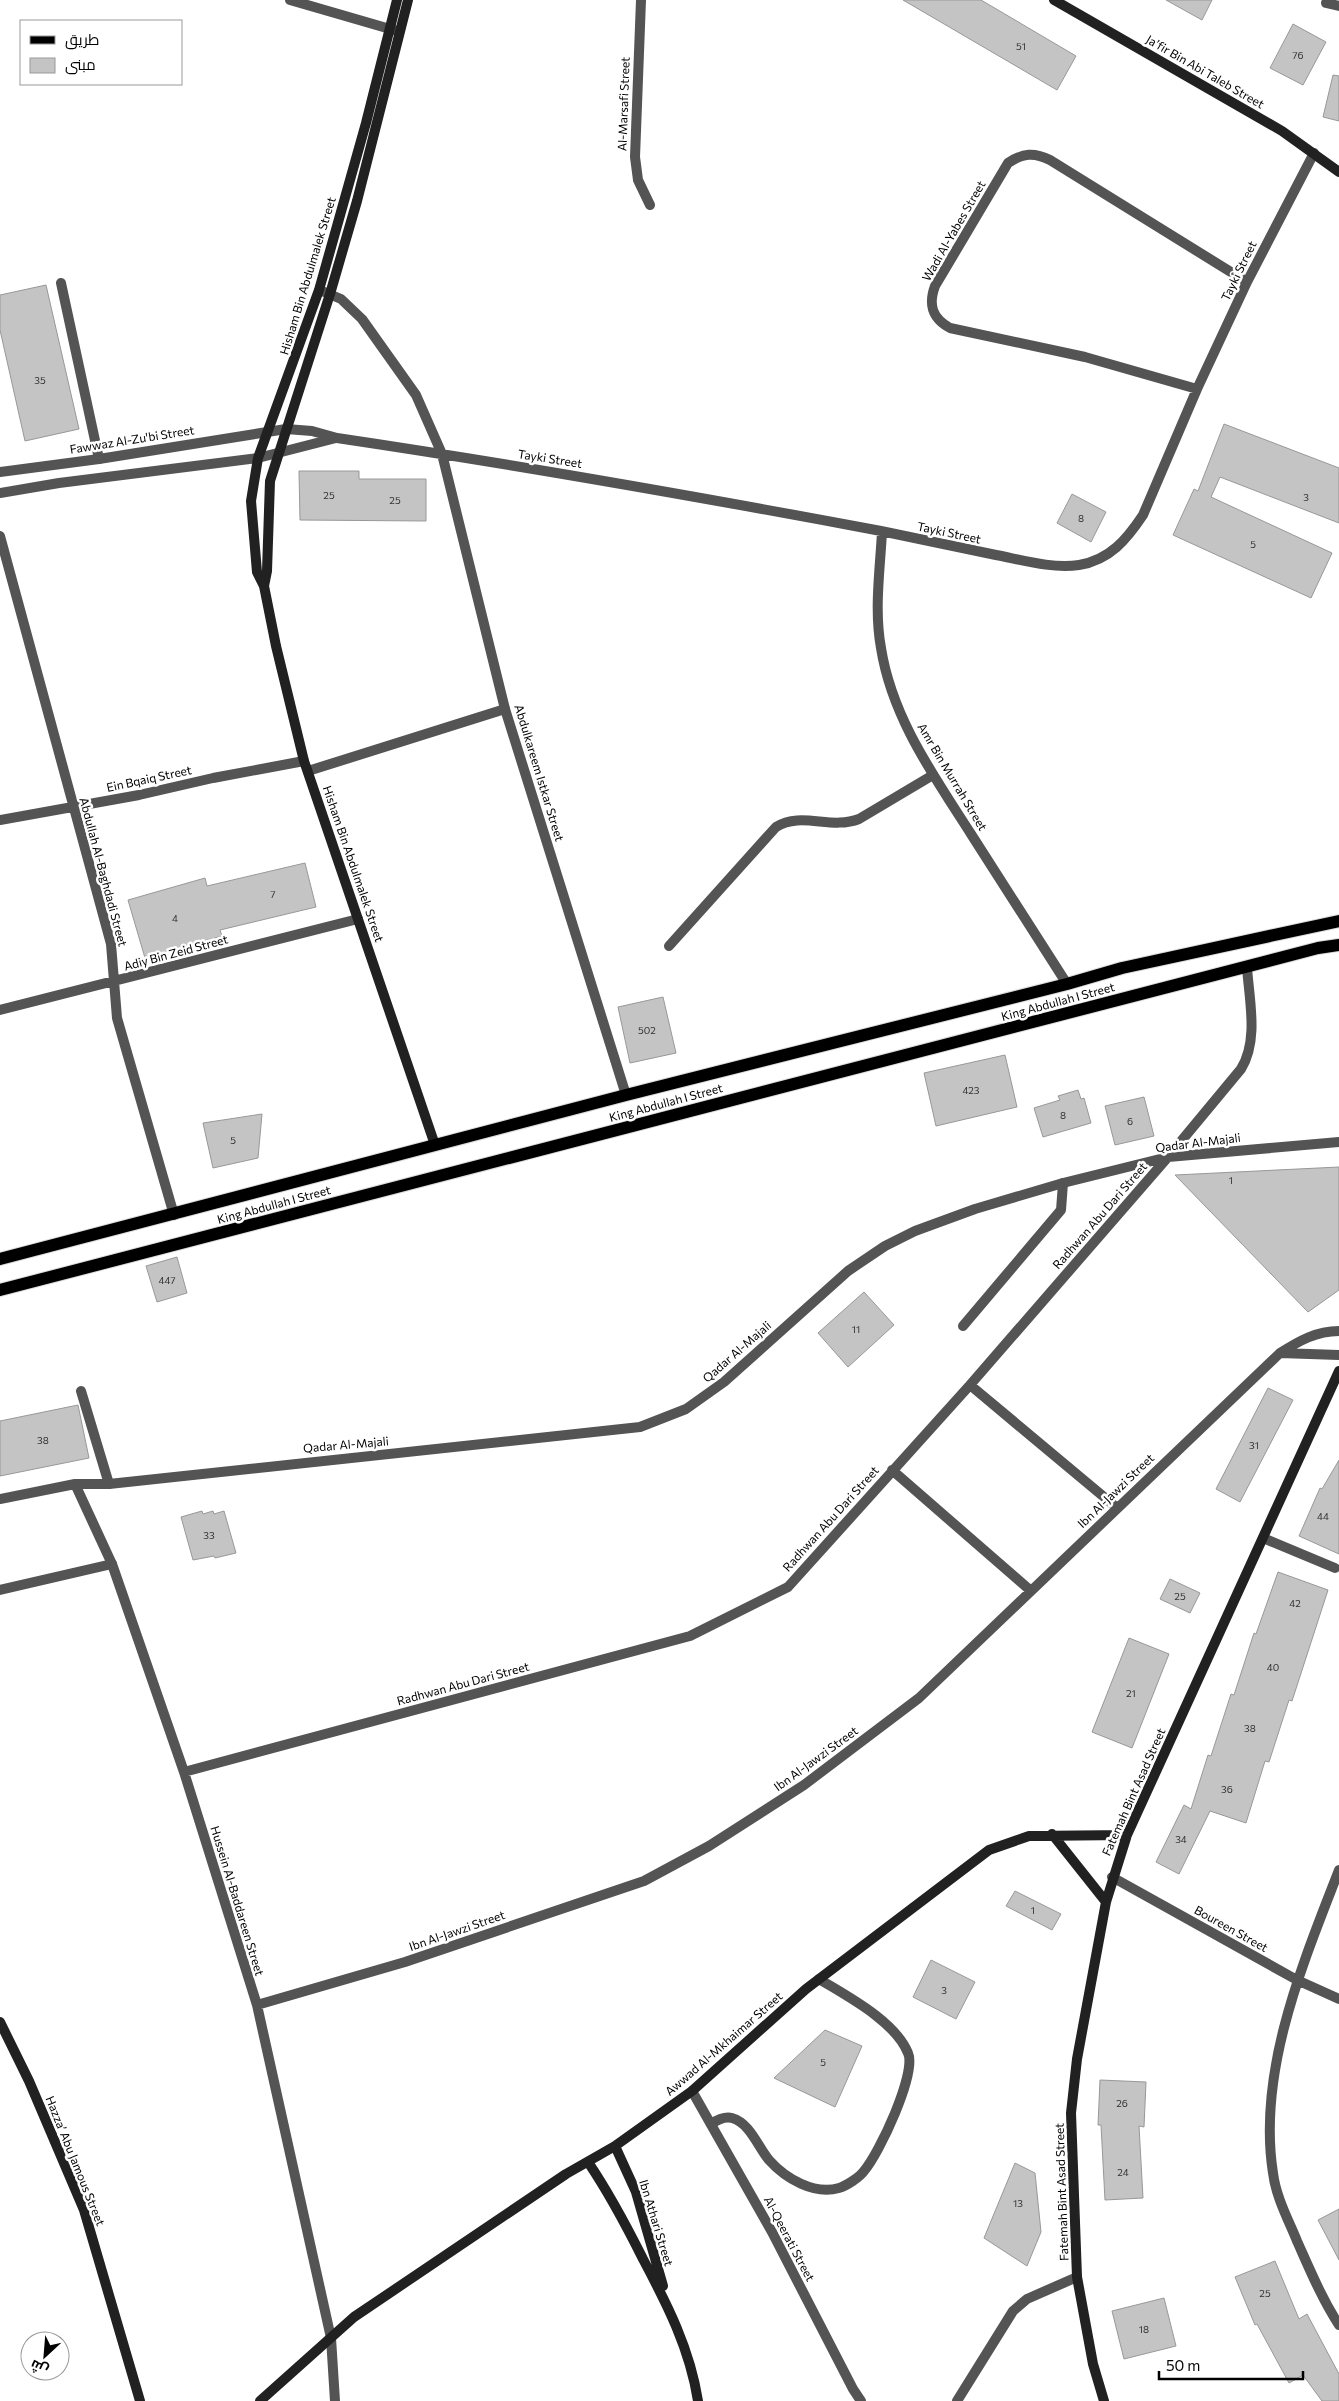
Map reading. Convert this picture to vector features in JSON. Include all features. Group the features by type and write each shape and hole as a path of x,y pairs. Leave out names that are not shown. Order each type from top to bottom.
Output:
{"main road":[{"path":"1334,922 1339,914"},
{"name":"King Abdullah I Street","path":"0,1259 626,1095 1067,984 1122,968 1334,922"},
{"name":"King Abdullah I Street","path":"0,1290 1318,948 1339,945"}],"street":[{"path":"290,0 400,32"},
{"name":"Hisham Bin Abdulmalek Street","path":"397,0 366,123 319,290 258,458 251,501 254,556 257,572 264,586 306,766 435,1145"},
{"name":"Hisham Bin Abdulmalek Street","path":"264,586 267,571 270,481 277,454 330,294 408,0"},
{"name":"Al-Marsafi Street","path":"641,0 635,157 638,180 650,205"},
{"name":"Ja’fir Bin Abi Taleb Street","path":"1054,0 1282,131 1339,172"},
{"path":"1326,3 1339,6"},
{"name":"Tayki Street","path":"267,432 286,429 312,431 337,438 639,486 1040,564 1077,565 1098,560 1113,552 1132,532 1143,515 1197,389 1247,282 1314,153"},
{"name":"Wadi Al-Yabes Street","path":"1197,389 1085,357 950,328 935,316 931,307 931,297 935,286 1008,164 1017,157 1026,154 1039,155 1050,160 1247,282"},
{"path":"61,283 99,459"},
{"name":"Abdulkareem Istkar Street","path":"319,290 350,306 362,319 416,395 442,454 506,708 626,1095"},
{"name":"Fawwaz Al-Zu'bi Street","path":"0,472 99,459 267,432"},
{"name":"Tayki Street","path":"258,458 337,438"},
{"path":"0,493 59,483 258,458"},
{"name":"Amr Bin Murrah Street","path":"882,532 877,621 881,650 897,706 910,735 933,775 1067,984"},
{"name":"Abdullah Al-Baghdadi Street","path":"0,536 72,808 111,944 117,1018 174,1214"},
{"name":"Ein Bqaiq Street","path":"0,820 306,766 506,708"},
{"path":"669,946 776,827 790,820 847,824 859,819 933,775"},
{"name":"Adiy Bin Zeid Street","path":"0,1010 358,919"},
{"name":"Radhwan Abu Dari Street","path":"184,1772 690,1636 788,1587 970,1385 1168,1157 1246,1060 1251,1038 1247,967"},
{"name":"Qadar Al-Majali","path":"0,1499 75,1484 109,1484 640,1427 686,1409 724,1382 848,1271 885,1246 915,1232 976,1209 1064,1183 1168,1157 1339,1142"},
{"path":"964,1326 1061,1210 1064,1183"},
{"name":"Ibn Al-Jawzi Street","path":"257,2005 405,1962 644,1881 709,1846 804,1785 919,1698 1116,1507 1280,1353 1311,1336 1326,1331 1339,1331"},
{"path":"1280,1353 1339,1355"},
{"name":"Fatemah Bint Asad Street","path":"1104,2401 1093,2364 1077,2277 1071,2113 1073,2089 1106,1902 1112,1877 1127,1835 1339,1371"},
{"path":"970,1385 1116,1507"},
{"path":"81,1391 109,1484"},
{"path":"892,1470 1031,1591"},
{"name":"Hussein Al-Baddareen Street","path":"75,1484 112,1564 184,1772 257,2005 331,2338 335,2401"},
{"path":"1262,1538 1336,1568"},
{"path":"0,1590 112,1564"},
{"path":"1052,1834 1106,1902"},
{"name":"Awwad Al-Mkhaimar Street","path":"260,2401 354,2317 566,2174 615,2146 692,2091 819,1979 989,1850 1028,1836 1052,1834 1127,1835"},
{"path":"1339,1870 1297,1980 1272,2088 1269,2139 1273,2175 1280,2203 1318,2290 1339,2325"},
{"name":"Boureen Street","path":"1112,1877 1297,1980 1339,1998"},
{"path":"711,2124 722,2118 733,2118 746,2127 770,2161 793,2180 818,2190 841,2188 863,2173 876,2154 909,2074 909,2054 888,2026 852,1999 819,1979"},
{"name":"Hazza’ Abu Jamous Street","path":"0,2022 29,2081 84,2210 140,2401"},
{"name":"Al-Qeerati Street","path":"692,2091 772,2232 853,2389 862,2401"},
{"name":"Ibn Athari Street","path":"615,2146 636,2192 669,2309"},
{"name":"Ibn Athari Street","path":"588,2162 612,2200 669,2309 683,2340 698,2401"},
{"path":"957,2401 1013,2311 1027,2299 1077,2277"}],"building":[{"path":"903,0 981,0 1076,56 1057,90"},
{"path":"1166,0 1212,0 1202,20"},
{"path":"1293,24 1326,42 1303,85 1270,68"},
{"path":"1333,75 1339,76 1339,121 1323,117"},
{"path":"46,285 79,429 25,441 0,330 0,295"},
{"path":"1224,424 1339,468 1339,523 1220,477 1211,497 1332,553 1311,598 1173,535 1194,489 1198,491"},
{"path":"299,471 359,471 359,479 426,479 426,521 300,520"},
{"path":"1072,494 1106,512 1091,542 1057,523"},
{"path":"305,863 316,907 220,930 222,936 145,958 128,900 205,878 207,886"},
{"path":"663,997 676,1053 630,1063 618,1007"},
{"path":"1005,1055 1017,1107 936,1126 924,1073"},
{"path":"1078,1090 1081,1099 1084,1098 1091,1123 1043,1137 1034,1108 1060,1100 1058,1096"},
{"path":"1144,1097 1154,1136 1115,1145 1105,1106"},
{"path":"262,1114 258,1158 213,1168 203,1123"},
{"path":"1339,1167 1339,1290 1308,1312 1175,1175"},
{"path":"177,1257 187,1293 157,1302 146,1266"},
{"path":"864,1292 894,1325 848,1367 818,1333"},
{"path":"1268,1388 1293,1400 1240,1502 1216,1489"},
{"path":"78,1405 89,1458 0,1476 0,1421"},
{"path":"1339,1460 1339,1554 1299,1536 1320,1488 1322,1489"},
{"path":"202,1511 203,1514 213,1511 214,1514 224,1511 236,1553 215,1558 214,1556 193,1560 181,1517"},
{"path":"1278,1572 1328,1590 1292,1701 1289,1700 1269,1762 1265,1761 1246,1823 1210,1811 1179,1874 1156,1862 1184,1805 1191,1809 1208,1755 1211,1756 1231,1694 1234,1695 1254,1633 1256,1634"},
{"path":"1170,1579 1200,1593 1190,1613 1160,1599"},
{"path":"1129,1638 1169,1654 1132,1748 1092,1732"},
{"path":"1015,1891 1061,1914 1052,1930 1006,1906"},
{"path":"931,1960 975,1982 956,2019 913,1997"},
{"path":"825,2030 862,2046 835,2107 774,2078"},
{"path":"1100,2080 1146,2082 1144,2127 1139,2126 1143,2198 1105,2200 1101,2125 1098,2125"},
{"path":"1015,2163 1035,2173 1041,2232 1027,2266 984,2238"},
{"path":"1339,2209 1339,2260 1318,2220"},
{"path":"1275,2261 1299,2319 1307,2314 1339,2374 1339,2401 1322,2401 1303,2375 1289,2383 1257,2324 1255,2325 1235,2277"},
{"path":"1164,2298 1176,2346 1124,2359 1112,2311"}]}
